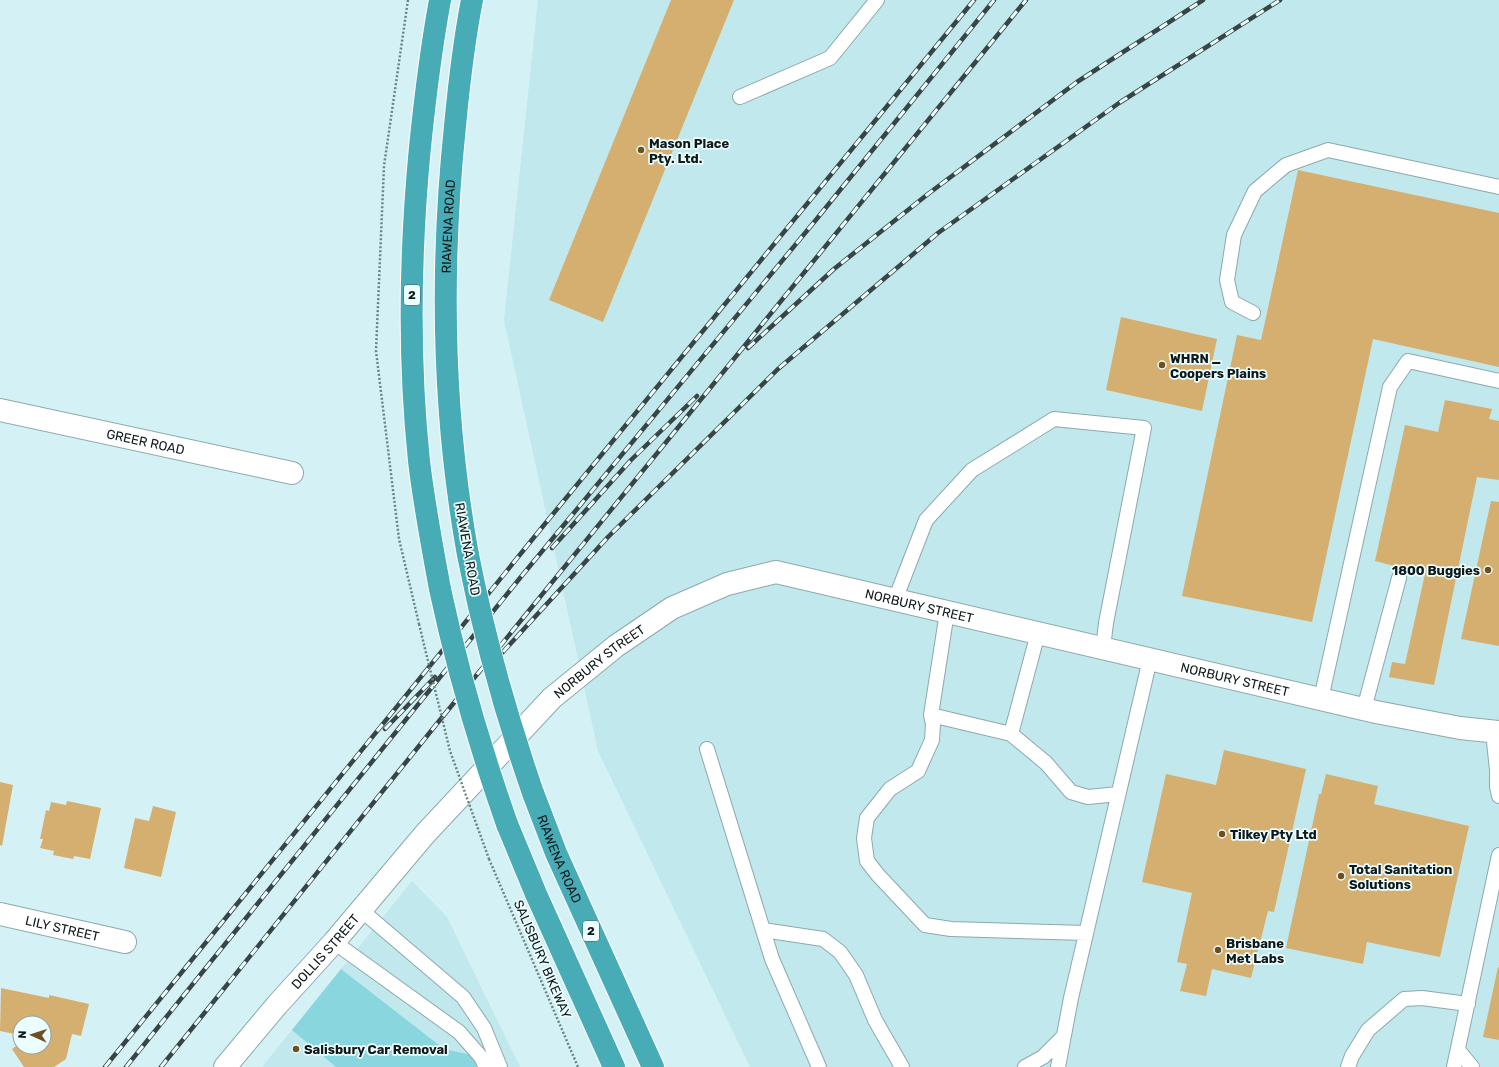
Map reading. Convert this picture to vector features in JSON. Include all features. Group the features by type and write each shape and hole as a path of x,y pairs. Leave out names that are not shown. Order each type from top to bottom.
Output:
{"highway":[{"name":"2","path":"440,0 434,30 424,106 412,259 411,323 414,389 419,460 426,510 448,626 485,763 507,824 536,894 614,1067"},
{"name":"RIAWENA ROAD","path":"472,0 452,155 446,255 445,324 448,400 456,483 468,555 478,608 492,663 508,719 533,793 559,860 653,1067"}],"street":[{"name":"GREER ROAD","path":"0,410 292,473"},
{"name":"NORBURY STREET","path":"425,834 552,698 616,646 672,608 728,584 776,572 1364,709 1460,728 1496,732"},
{"name":"DOLLIS STREET","path":"224,1067 334,942 425,834"},
{"name":"LILY STREET","path":"0,914 125,942"}],"lane":[{"path":"740,97 830,58 877,0"},
{"path":"1253,313 1232,302 1227,280 1234,235 1255,191 1286,165 1328,150 1499,186"},
{"path":"1321,699 1390,386 1408,361 1499,381"},
{"path":"895,600 926,520 972,470 1054,419 1144,428 1106,623 1103,648"},
{"path":"1364,709 1399,578"},
{"path":"947,612 931,716 933,724 932,740 918,771 890,790 867,818 864,838 867,861 878,875 925,925 951,929 1086,933"},
{"path":"1011,734 1038,633"},
{"path":"1058,1067 1071,998 1150,659"},
{"path":"931,716 1011,734 1046,763 1071,792 1088,797 1118,794"},
{"path":"1496,732 1497,787 1499,796"},
{"path":"707,749 772,959 819,1067"},
{"path":"1454,1067 1499,855"},
{"path":"361,910 463,997 484,1028 500,1067"},
{"path":"763,930 823,939 840,952 856,975 874,1020 902,1067"},
{"path":"334,942 459,1032 481,1057 486,1067"},
{"path":"1348,1067 1352,1056 1368,1030 1404,999 1422,998 1468,1004"},
{"path":"1026,1067 1043,1057 1064,1036"},
{"path":"1458,1050 1472,1067"}],"path":[{"name":"SALISBURY BIKEWAY","path":"419,624 450,751 489,859 578,1067"}],"shaded area":[{"path":"538,0 1499,0 1499,1067 750,1067 598,751 504,320"},
{"path":"412,881 447,917 520,1067 262,1067"},
{"path":"341,969 444,1049 481,1057 481,1067 336,1067 292,1030"}],"building":[{"name":"Mason Place Pty. Ltd.","path":"671,0 734,0 603,322 549,300"},
{"path":"1298,170 1499,213 1499,367 1373,339 1312,622 1182,596 1237,335 1261,340"},
{"name":"WHRN _ Coopers Plains","path":"1121,317 1217,339 1202,411 1106,390"},
{"path":"1445,400 1492,409 1489,419 1499,421 1499,480 1477,477 1434,685 1389,677 1392,662 1405,664 1425,574 1375,561 1405,425 1438,432"},
{"name":"1800 Buggies","path":"1491,501 1499,502 1499,646 1461,639"},
{"name":"Tilkey Pty Ltd","path":"1224,750 1306,769 1274,912 1268,911 1251,978 1212,969 1206,996 1180,991 1187,964 1177,962 1192,893 1142,882 1166,774 1216,785"},
{"path":"1326,774 1378,786 1374,804 1469,826 1440,957 1367,942 1363,964 1286,948 1319,794 1321,794"},
{"path":"0,782 13,785 2,846 0,845"},
{"path":"67,801 101,808 90,859 74,856 73,859 53,855 54,851 40,848 43,839 40,839 46,810 49,811 51,802 66,805"},
{"path":"153,806 176,812 161,877 124,868 135,818 149,821"},
{"path":"1499,967 1499,1040 1483,1037"},
{"path":"1,988 49,998 49,995 89,1004 81,1036 72,1034 66,1059 54,1067 24,1067 16,1055 52,1055 52,1015 12,1015 12,1033 0,1031"}],"railway":[{"path":"105,1067 544,525 974,0"},
{"path":"126,1067 520,578 815,221 994,0"},
{"path":"161,1067 431,731 1026,0"},
{"path":"748,348 834,269 928,194 1077,82 1203,0"},
{"path":"491,665 608,537 778,369 938,233 1119,103 1280,0"},
{"path":"552,548 631,460 697,396"},
{"path":"385,729 435,677"}],"place":[{"name":"Mason Place Pty. Ltd.","path":"641,150"},
{"name":"WHRN _ Coopers Plains","path":"1162,365"},
{"name":"1800 Buggies","path":"1488,570"},
{"name":"Tilkey Pty Ltd","path":"1222,834"},
{"name":"Total Sanitation Solutions","path":"1341,876"},
{"name":"Brisbane Met Labs","path":"1218,950"},
{"name":"Salisbury Car Removal","path":"296,1049"}]}
